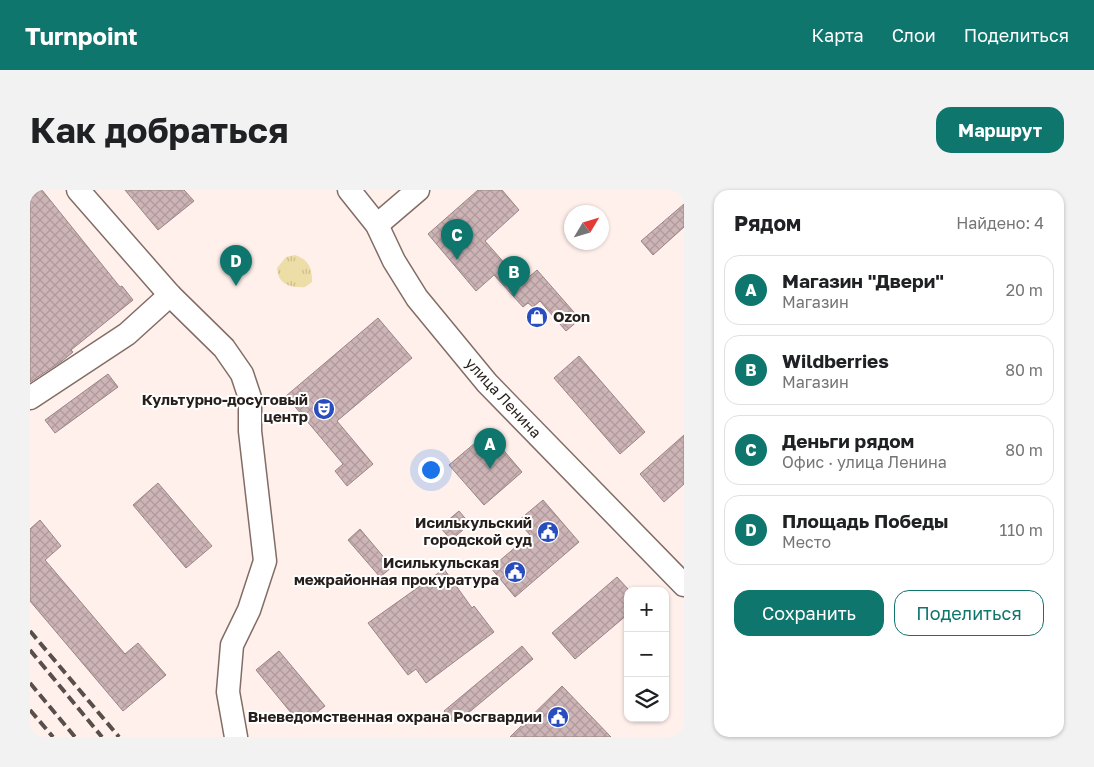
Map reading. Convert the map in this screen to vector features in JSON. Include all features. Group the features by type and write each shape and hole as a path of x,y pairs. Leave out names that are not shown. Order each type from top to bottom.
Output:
{"street":[{"path":"78,190 170,295 224,348 242,374 250,398 250,431 265,561 249,610 232,644 228,692 236,737"},
{"name":"улица Ленина","path":"349,190 377,225 394,261 417,298 487,383 684,586"},
{"path":"377,225 418,190"},
{"path":"30,398 127,334 170,295"}],"green space":[{"path":"295,255 304,259 309,265 312,282 305,287 290,286 283,282 278,274 277,268 286,257"}],"building":[{"path":"30,190 42,190 120,287 122,286 133,300 71,350 73,352 62,361 30,382"},
{"path":"125,190 184,190 194,201 158,230"},
{"path":"478,190 502,190 519,210 485,241 522,283 537,270 580,319 566,331 540,301 533,307 528,303 523,307 494,275 476,291 428,234"},
{"path":"684,204 684,227 653,255 641,241"},
{"name":"Культурно-досуговый центр","path":"378,318 412,358 337,421 373,464 347,486 335,471 343,464 286,396"},
{"path":"579,356 645,432 620,454 554,378"},
{"path":"108,374 118,387 55,433 45,420"},
{"path":"488,432 522,472 484,505 449,465"},
{"path":"684,435 684,484 664,502 640,474"},
{"path":"158,483 212,546 186,568 133,505"},
{"path":"543,500 579,542 515,597 491,568 530,535 518,521"},
{"path":"459,511 470,524 451,540 440,527"},
{"path":"40,520 61,546 45,560 125,654 138,643 166,675 123,711 30,601 30,529"},
{"path":"360,529 392,567 380,577 348,540"},
{"path":"444,569 472,608 474,606 494,632 426,683 416,669 408,675 368,623"},
{"path":"617,577 626,587 624,587 624,617 575,659 552,633"},
{"path":"522,646 533,659 455,724 444,711"},
{"path":"279,651 325,706 301,725 256,670"},
{"path":"562,686 611,737 510,737"}],"railway":[{"path":"30,631 119,737"},
{"path":"30,650 102,737"},
{"path":"30,683 75,737"},
{"path":"30,710 53,737"}],"place":[{"name":"Деньги рядом","path":"457,260"},
{"name":"Площадь Победы","path":"236,286"},
{"name":"Wildberries","path":"514,297"},
{"name":"Ozon","path":"537,317"},
{"name":"Культурно-досуговый центр","path":"324,409"},
{"name":"Магазин \"Двери\"","path":"490,469"},
{"name":"Исилькульский городской суд","path":"548,532"},
{"name":"Исилькульская межрайонная прокуратура","path":"515,572"},
{"name":"Вневедомственная охрана Росгвардии","path":"558,717"}]}
